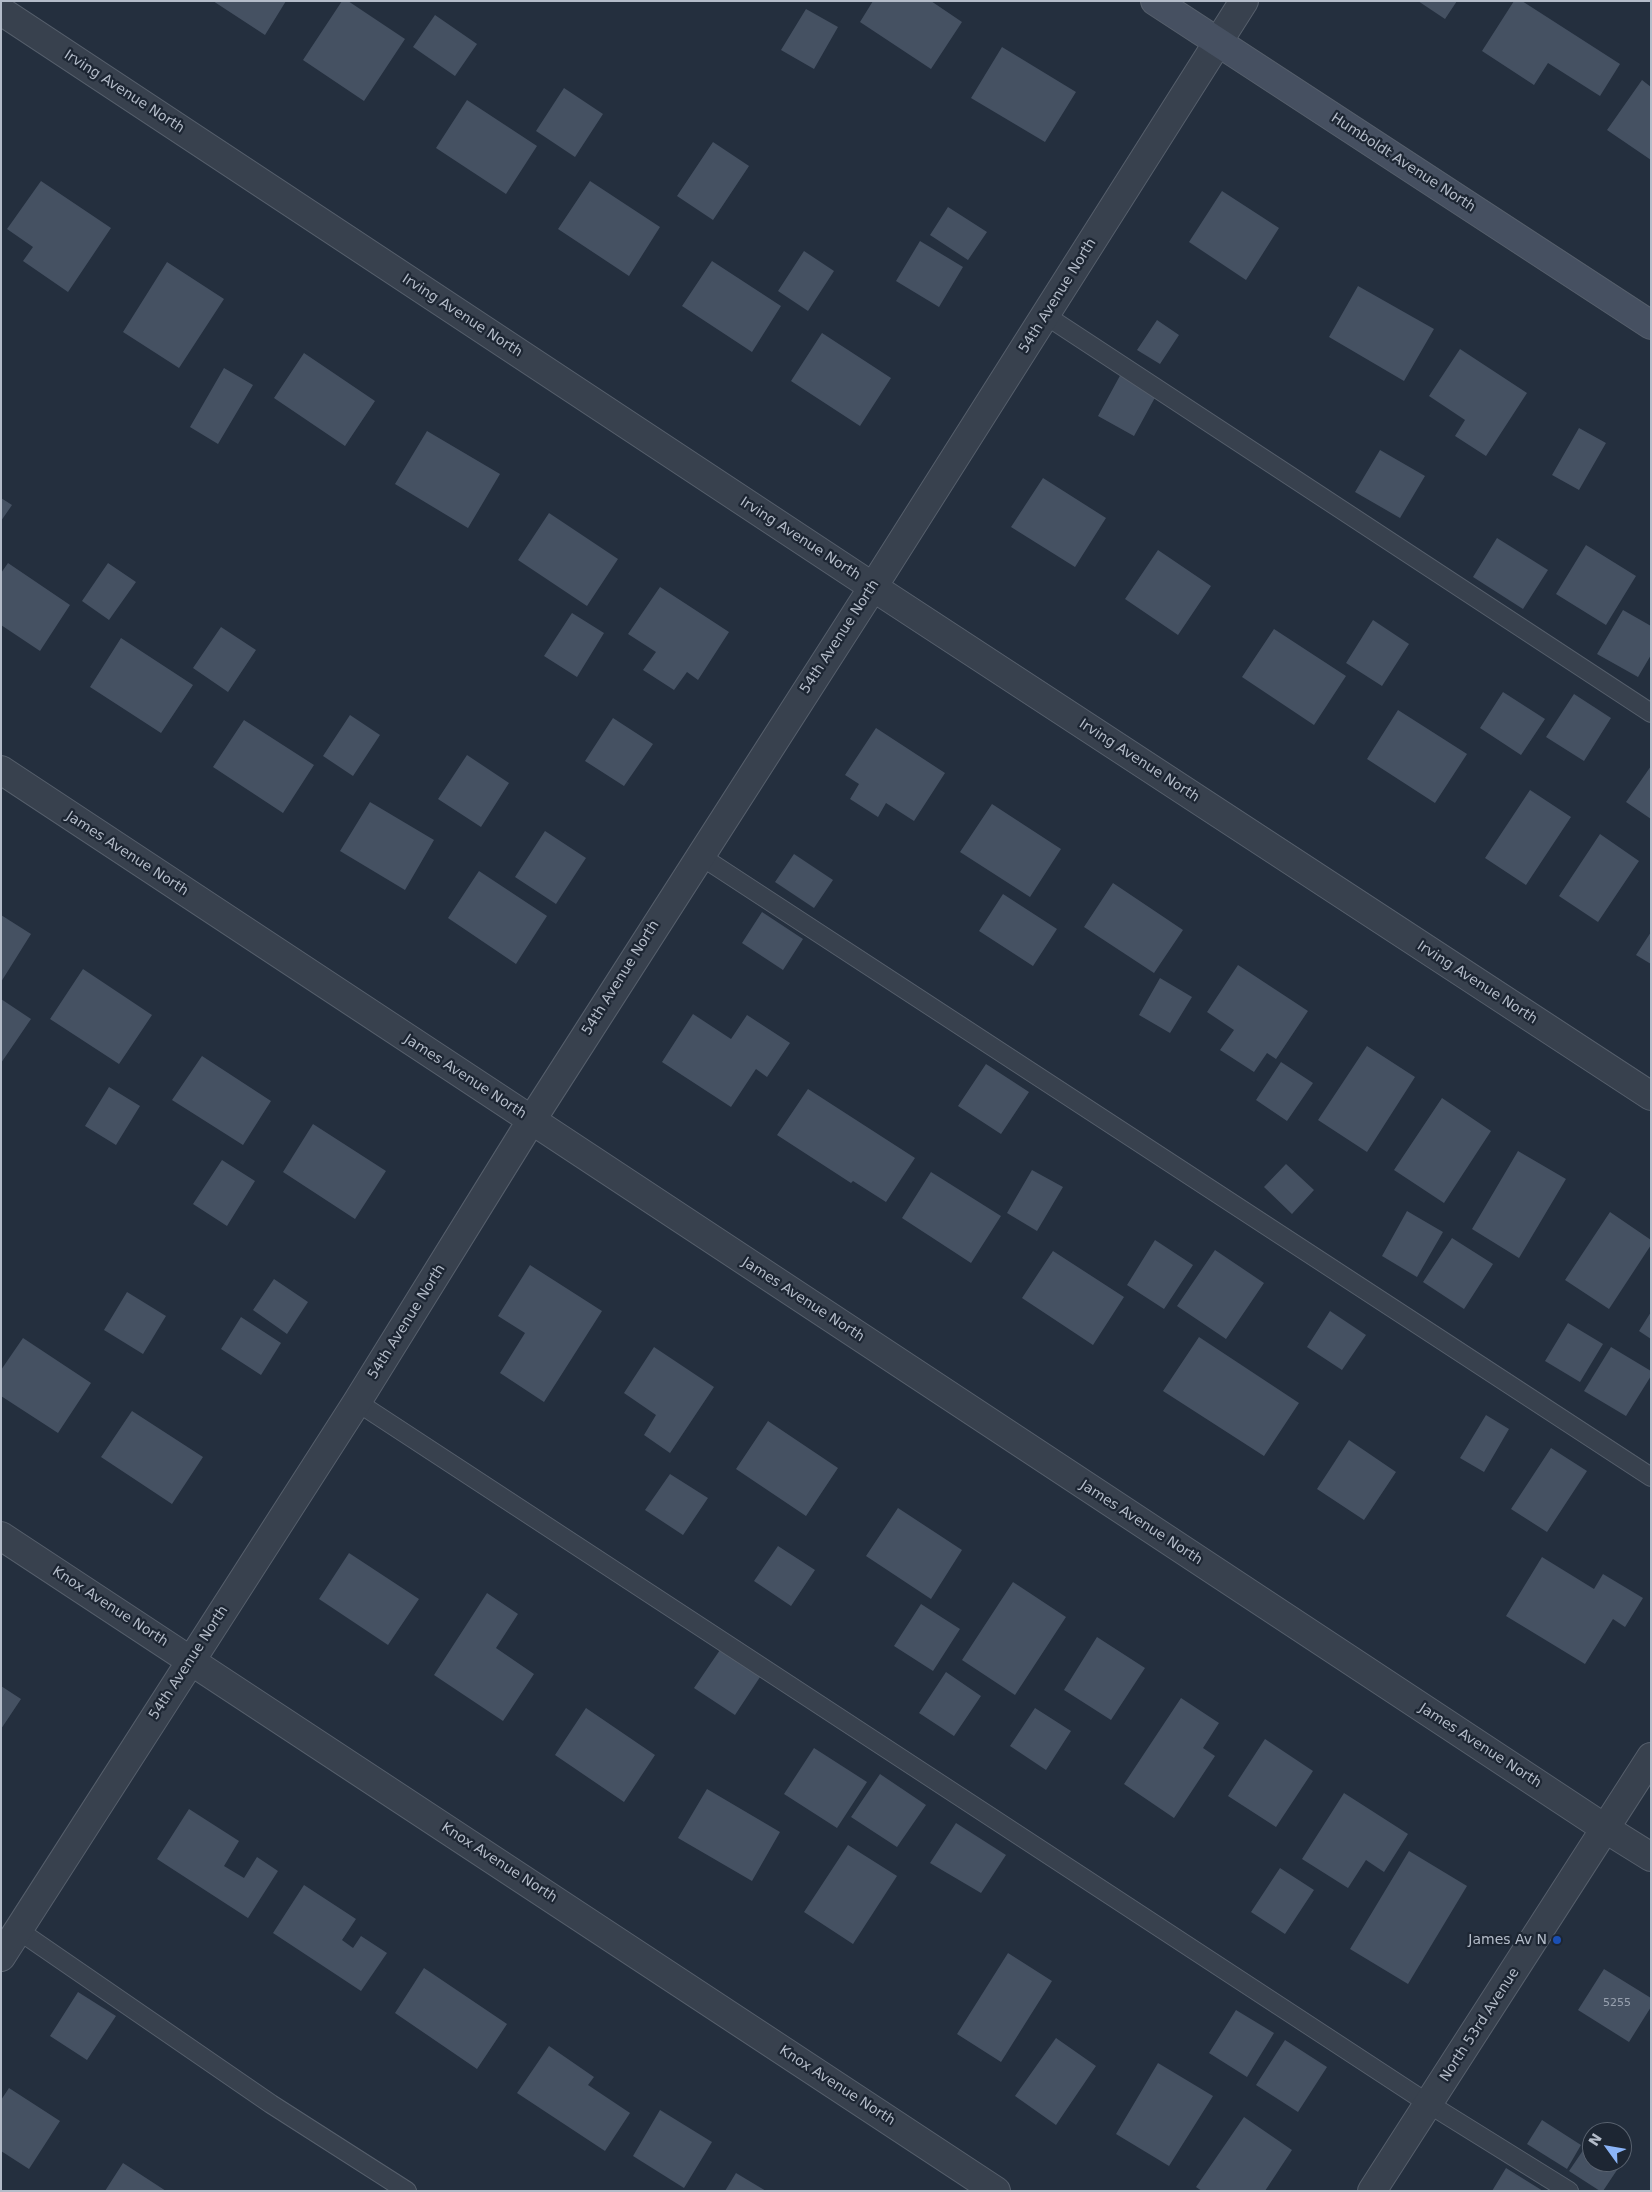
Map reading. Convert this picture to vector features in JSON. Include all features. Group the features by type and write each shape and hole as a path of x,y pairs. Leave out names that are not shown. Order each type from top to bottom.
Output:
{"street":[{"name":"Humboldt Avenue North","path":"1155,1 1651,325"},
{"name":"54th Avenue North","path":"1,1957 357,1402 531,1121 873,587 1244,1"},
{"name":"Irving Avenue North","path":"1,11 873,587 1651,1096"},
{"name":"James Avenue North","path":"1,770 531,1121 1651,1857"},
{"name":"Knox Avenue North","path":"1,1536 996,2191"},
{"name":"North 53rd Avenue","path":"1372,2191 1651,1757"}],"lane":[{"path":"1045,315 1651,713"},
{"path":"700,855 1651,1477"},
{"path":"357,1402 1429,2104 1569,2191"},
{"path":"18,1930 271,2104 408,2191"}],"building":[{"path":"213,1 286,1 265,35"},
{"path":"342,1 348,1 405,39 364,101 303,60"},
{"path":"873,1 931,1 962,22 931,69 860,22"},
{"path":"1418,1 1457,1 1445,19"},
{"path":"1514,1 1522,1 1620,64 1600,96 1548,63 1534,85 1482,51"},
{"path":"806,9 838,27 814,69 781,50"},
{"path":"435,15 477,44 455,76 413,47"},
{"path":"1002,47 1076,92 1045,142 971,98"},
{"path":"1642,80 1651,87 1651,160 1607,130"},
{"path":"564,88 603,114 575,157 536,131"},
{"path":"467,100 537,146 506,194 436,148"},
{"path":"713,142 749,166 713,220 677,196"},
{"path":"41,181 111,228 68,292 23,261 33,247 7,229"},
{"path":"590,181 660,227 629,276 558,229"},
{"path":"1222,191 1279,228 1246,280 1189,242"},
{"path":"948,207 987,232 968,260 930,235"},
{"path":"920,241 963,267 939,307 896,281"},
{"path":"804,251 834,271 808,311 778,291"},
{"path":"712,261 781,306 752,352 682,306"},
{"path":"167,262 224,299 179,368 123,332"},
{"path":"1358,286 1434,329 1404,381 1329,337"},
{"path":"1157,320 1179,335 1160,364 1137,350"},
{"path":"822,333 891,378 860,426 791,381"},
{"path":"1460,349 1527,393 1486,456 1455,436 1465,420 1429,396"},
{"path":"304,353 375,401 345,446 274,398"},
{"path":"224,368 253,385 218,444 190,427"},
{"path":"1122,372 1158,392 1134,436 1098,416"},
{"path":"1579,428 1606,443 1579,490 1552,475"},
{"path":"427,431 500,474 468,528 395,484"},
{"path":"1380,450 1425,476 1400,518 1355,492"},
{"path":"1043,478 1106,518 1075,567 1011,527"},
{"path":"1,498 12,505 1,521"},
{"path":"549,513 618,559 587,606 518,560"},
{"path":"1497,538 1548,570 1523,609 1473,577"},
{"path":"1586,545 1636,576 1606,625 1556,594"},
{"path":"1158,550 1211,586 1178,635 1125,599"},
{"path":"8,563 70,605 40,651 1,625 1,573"},
{"path":"108,563 136,582 109,620 82,601"},
{"path":"660,587 729,632 698,680 687,672 674,690 643,670 656,652 628,634"},
{"path":"1623,610 1651,626 1651,655 1638,677 1597,654"},
{"path":"572,613 604,633 577,677 544,656"},
{"path":"1373,620 1409,644 1382,686 1346,663"},
{"path":"221,627 256,650 228,692 193,668"},
{"path":"1274,629 1346,676 1314,725 1242,677"},
{"path":"121,638 193,685 161,733 90,687"},
{"path":"1503,692 1545,719 1521,755 1480,728"},
{"path":"1574,694 1611,718 1584,761 1546,737"},
{"path":"1398,710 1467,754 1435,803 1367,759"},
{"path":"350,715 380,735 353,776 323,756"},
{"path":"613,718 653,744 624,786 585,761"},
{"path":"244,720 314,765 283,813 213,767"},
{"path":"876,728 945,773 914,821 886,803 878,817 850,799 859,784 845,775"},
{"path":"467,755 509,783 481,827 438,799"},
{"path":"1651,766 1651,819 1626,802"},
{"path":"1530,790 1571,817 1526,885 1485,858"},
{"path":"370,802 434,840 405,890 340,851"},
{"path":"992,804 1061,849 1030,897 960,852"},
{"path":"545,831 586,858 556,904 515,877"},
{"path":"1600,834 1639,861 1598,922 1559,896"},
{"path":"794,854 833,880 814,908 775,882"},
{"path":"479,871 547,916 516,964 448,918"},
{"path":"1113,883 1183,930 1154,973 1084,927"},
{"path":"1003,894 1057,929 1033,966 979,931"},
{"path":"762,912 803,939 783,970 742,943"},
{"path":"1,915 31,934 1,982"},
{"path":"1651,932 1651,964 1636,955"},
{"path":"1238,965 1308,1011 1276,1059 1267,1053 1254,1072 1220,1050 1234,1030 1207,1012"},
{"path":"83,969 152,1015 119,1064 50,1019"},
{"path":"1160,978 1192,997 1170,1033 1139,1015"},
{"path":"1,999 31,1019 1,1063"},
{"path":"693,1014 731,1039 747,1015 790,1043 767,1077 756,1069 731,1107 662,1062"},
{"path":"1367,1046 1415,1077 1367,1152 1318,1120"},
{"path":"202,1056 271,1101 243,1145 172,1100"},
{"path":"1281,1062 1313,1083 1287,1121 1256,1100"},
{"path":"986,1064 1029,1092 1001,1134 958,1106"},
{"path":"109,1087 140,1106 116,1145 85,1126"},
{"path":"808,1089 915,1158 886,1202 853,1181 851,1183 777,1135"},
{"path":"1442,1098 1491,1131 1444,1203 1394,1170"},
{"path":"313,1124 386,1171 355,1219 283,1172"},
{"path":"1518,1151 1566,1179 1519,1258 1472,1229"},
{"path":"222,1160 255,1181 227,1226 193,1204"},
{"path":"1286,1164 1314,1190 1292,1214 1264,1187"},
{"path":"1032,1170 1063,1187 1037,1231 1007,1213"},
{"path":"931,1172 1001,1216 971,1263 902,1218"},
{"path":"1407,1211 1443,1232 1417,1277 1382,1256"},
{"path":"1610,1212 1651,1240 1651,1245 1609,1309 1565,1280"},
{"path":"1452,1238 1493,1264 1464,1309 1423,1282"},
{"path":"1155,1240 1193,1265 1164,1309 1127,1285"},
{"path":"1215,1250 1264,1283 1226,1339 1177,1306"},
{"path":"1053,1251 1124,1297 1093,1345 1022,1298"},
{"path":"530,1265 602,1311 544,1402 500,1373 525,1333 498,1316"},
{"path":"274,1279 308,1302 287,1334 253,1310"},
{"path":"127,1292 166,1316 143,1354 104,1330"},
{"path":"1330,1311 1366,1335 1342,1370 1307,1347"},
{"path":"1651,1312 1651,1339 1639,1331"},
{"path":"241,1317 281,1343 261,1375 221,1349"},
{"path":"1568,1323 1603,1344 1580,1382 1545,1361"},
{"path":"1199,1337 1299,1403 1264,1456 1163,1391"},
{"path":"23,1338 91,1383 58,1433 1,1396 1,1370"},
{"path":"654,1347 714,1387 670,1453 644,1435 656,1415 624,1393"},
{"path":"1611,1347 1651,1371 1651,1376 1626,1416 1584,1391"},
{"path":"132,1411 203,1457 172,1504 101,1457"},
{"path":"1486,1415 1509,1429 1484,1472 1460,1458"},
{"path":"768,1421 838,1468 806,1516 736,1469"},
{"path":"1349,1440 1396,1472 1364,1520 1317,1489"},
{"path":"1551,1448 1587,1471 1547,1532 1511,1509"},
{"path":"670,1474 708,1498 683,1535 645,1510"},
{"path":"898,1508 962,1550 931,1599 866,1556"},
{"path":"778,1546 815,1570 791,1606 754,1581"},
{"path":"349,1553 419,1599 388,1645 319,1599"},
{"path":"1542,1557 1594,1589 1603,1574 1643,1598 1625,1627 1613,1619 1585,1664 1506,1616"},
{"path":"1013,1582 1066,1617 1015,1695 962,1660"},
{"path":"487,1593 518,1614 496,1648 534,1674 503,1721 434,1675"},
{"path":"921,1604 960,1629 933,1671 894,1646"},
{"path":"1097,1637 1145,1668 1111,1720 1064,1690"},
{"path":"722,1647 762,1674 735,1715 694,1688"},
{"path":"946,1672 981,1696 954,1736 919,1713"},
{"path":"1,1686 21,1699 1,1729"},
{"path":"1181,1698 1219,1723 1203,1748 1215,1756 1174,1818 1124,1784"},
{"path":"586,1708 655,1755 624,1802 555,1755"},
{"path":"1035,1708 1071,1731 1046,1770 1010,1746"},
{"path":"1265,1739 1313,1771 1276,1827 1228,1796"},
{"path":"814,1748 867,1782 837,1828 784,1794"},
{"path":"880,1774 926,1805 897,1847 851,1817"},
{"path":"707,1789 780,1832 752,1881 678,1838"},
{"path":"1344,1793 1408,1834 1384,1872 1366,1860 1348,1888 1302,1859"},
{"path":"189,1809 239,1841 224,1866 244,1878 257,1857 278,1871 248,1918 157,1859"},
{"path":"956,1823 1006,1855 981,1893 930,1863"},
{"path":"848,1845 897,1876 853,1944 804,1912"},
{"path":"1409,1851 1467,1886 1408,1984 1350,1949"},
{"path":"1280,1868 1314,1890 1285,1934 1251,1912"},
{"path":"304,1885 356,1919 342,1940 353,1948 361,1936 387,1953 361,1991 273,1933"},
{"path":"1008,1953 1052,1981 1001,2062 957,2034"},
{"path":"424,1968 507,2024 477,2069 395,2013"},
{"path":"1604,1969 1651,1998 1651,2007 1629,2042 1578,2010"},
{"path":"78,1992 116,2016 87,2060 50,2036"},
{"path":"1236,2010 1274,2033 1247,2077 1209,2053"},
{"path":"1056,2038 1096,2066 1056,2125 1015,2096"},
{"path":"1285,2040 1327,2067 1298,2112 1256,2085"},
{"path":"549,2046 594,2077 588,2085 630,2113 605,2151 517,2093"},
{"path":"1158,2063 1213,2096 1169,2166 1116,2134"},
{"path":"9,2088 60,2121 29,2169 1,2151 1,2100"},
{"path":"660,2110 712,2142 684,2188 633,2156"},
{"path":"1244,2117 1292,2150 1265,2191 1202,2191 1196,2187"},
{"path":"1542,2120 1581,2145 1567,2169 1527,2144"},
{"path":"1582,2152 1582,2172 1616,2172 1603,2191 1600,2191 1569,2171"},
{"path":"123,2163 166,2191 105,2191"},
{"path":"1506,2168 1543,2191 1492,2191"},
{"path":"736,2173 766,2191 725,2191"}],"place":[{"name":"James Av N","path":"1557,1940"}]}
